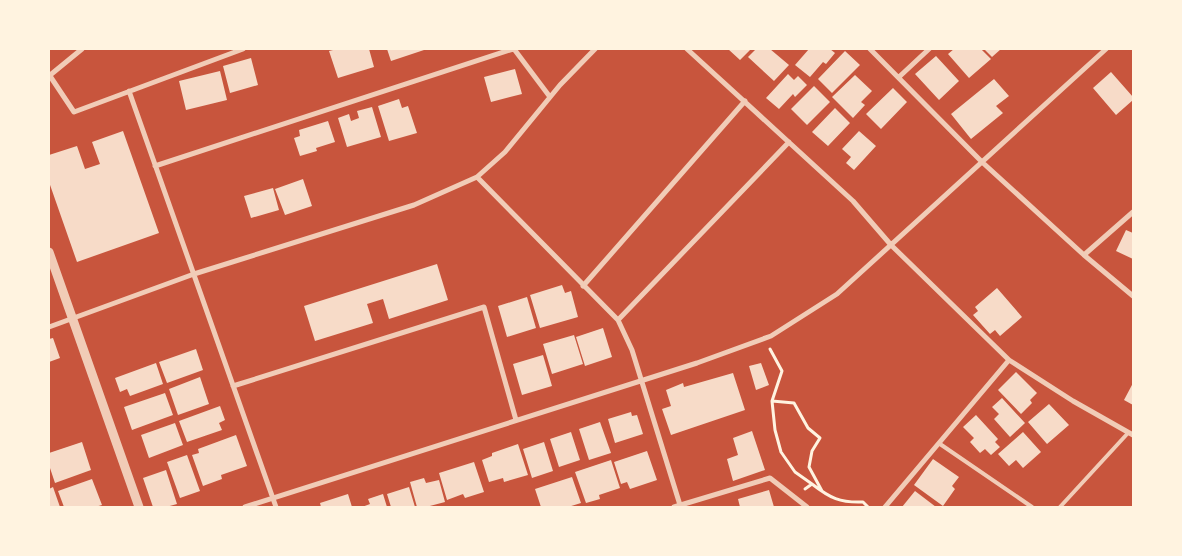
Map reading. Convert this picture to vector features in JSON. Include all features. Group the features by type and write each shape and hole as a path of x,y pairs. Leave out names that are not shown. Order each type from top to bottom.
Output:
{"street":[{"path":"82,49 49,76 74,112 128,90 243,49"},
{"path":"156,166 514,49 550,97"},
{"path":"49,326 194,274 414,205 477,177 506,152 550,97 595,49"},
{"path":"688,49 853,201 891,245 1009,360 1073,401 1131,434"},
{"path":"870,49 982,162 1084,255 1133,296"},
{"path":"899,78 929,49"},
{"path":"245,507 697,363 764,339 838,294 1106,49"},
{"path":"128,90 276,507"},
{"path":"583,286 745,101"},
{"path":"618,320 789,142"},
{"path":"477,177 618,320 632,350 680,505"},
{"path":"1084,255 1133,212"},
{"path":"49,252 139,507"},
{"path":"233,386 484,307 516,420"},
{"path":"885,507 1009,360"},
{"path":"674,507 770,478 807,507"}],"lane":[{"path":"1060,507 1131,434"},
{"path":"940,444 1032,507"}],"path":[{"path":"764,339 782,370 772,402 775,430 781,452 795,472 832,498 850,502 863,502 868,507"},
{"path":"772,402 794,403 808,428 820,438 812,452 808,467 822,491"},
{"path":"794,496 812,484"}],"building":[{"path":"337,49 369,49 374,67 338,78 329,51"},
{"path":"387,49 427,49 391,61"},
{"path":"728,49 749,49 750,50 740,60"},
{"path":"756,49 770,49 789,65 774,81 748,57"},
{"path":"809,49 830,49 835,53 826,64 823,62 810,77 795,65"},
{"path":"954,49 981,49 991,59 969,78 948,54"},
{"path":"984,49 1001,49 992,57"},
{"path":"845,51 860,65 832,93 818,79"},
{"path":"936,56 959,81 939,100 915,74"},
{"path":"251,58 258,85 230,93 223,66"},
{"path":"515,69 522,94 491,102 484,77"},
{"path":"220,71 227,100 186,110 179,81"},
{"path":"1111,72 1133,97 1133,100 1116,115 1093,88"},
{"path":"788,74 794,80 798,76 807,85 795,97 793,94 779,109 766,98"},
{"path":"855,75 872,91 861,102 865,105 853,118 832,97"},
{"path":"994,79 1009,96 996,106 1003,113 971,139 951,114"},
{"path":"814,86 830,102 807,125 791,109"},
{"path":"893,88 907,102 881,129 866,114"},
{"path":"399,99 402,108 408,106 417,133 389,141 378,106"},
{"path":"372,107 381,137 347,147 338,118 349,114 351,121 359,118 357,111"},
{"path":"835,108 850,123 828,146 812,132"},
{"path":"328,121 335,142 316,148 317,151 300,156 294,138 300,136 299,130"},
{"path":"123,131 159,233 77,262 49,182 49,155 77,146 85,169 100,164 92,142"},
{"path":"859,131 876,146 854,170 846,163 851,157 842,149"},
{"path":"303,179 312,206 285,215 275,189"},
{"path":"273,188 279,210 251,218 244,196"},
{"path":"1126,230 1133,233 1133,259 1116,251"},
{"path":"437,264 448,300 389,319 383,299 367,304 373,323 315,341 304,306"},
{"path":"562,285 565,293 571,291 578,317 540,328 530,295"},
{"path":"997,288 1022,317 1000,336 995,330 990,334 973,315 978,311 975,307"},
{"path":"527,297 536,328 507,337 498,306"},
{"path":"603,328 612,357 585,366 576,337"},
{"path":"574,335 583,364 552,374 543,344"},
{"path":"53,338 60,358 49,362 49,339"},
{"path":"196,349 203,370 167,383 159,362"},
{"path":"543,355 552,386 522,395 513,364"},
{"path":"156,363 163,384 130,396 127,389 120,392 115,378"},
{"path":"761,363 769,385 756,390 749,366"},
{"path":"1016,372 1037,393 1030,400 1032,403 1021,414 998,390"},
{"path":"733,373 745,410 671,435 662,409 671,406 666,390 683,383 684,387"},
{"path":"200,377 209,404 178,415 169,389"},
{"path":"1133,383 1133,405 1124,400"},
{"path":"165,393 173,415 132,430 124,407"},
{"path":"1002,398 1025,423 1010,437 994,419 999,414 992,407"},
{"path":"1049,404 1069,425 1047,444 1028,422"},
{"path":"220,406 225,420 219,423 222,430 187,442 179,421"},
{"path":"631,412 632,416 637,415 643,434 615,443 608,419"},
{"path":"976,415 998,439 995,442 1000,447 991,455 985,449 980,453 970,442 974,438 963,427"},
{"path":"600,422 611,453 589,460 579,429"},
{"path":"175,423 183,445 149,458 141,435"},
{"path":"752,431 765,470 733,481 727,459 738,455 733,438"},
{"path":"571,432 580,460 559,467 550,439"},
{"path":"1023,432 1041,452 1023,468 1016,460 1009,466 998,454"},
{"path":"236,435 247,466 221,475 222,479 203,486 192,455 199,453 198,449"},
{"path":"82,442 91,470 55,483 49,465 49,453"},
{"path":"544,442 553,471 532,478 523,449"},
{"path":"518,444 528,475 504,482 503,478 489,482 482,460 492,456 492,453"},
{"path":"647,451 657,480 630,489 627,482 621,484 614,462"},
{"path":"187,455 200,491 180,498 167,462"},
{"path":"933,459 959,477 952,486 955,489 943,506 914,485"},
{"path":"611,460 620,488 599,495 600,499 586,503 575,472"},
{"path":"474,462 484,492 465,498 463,494 447,500 439,473"},
{"path":"166,470 177,504 166,507 153,507 143,478"},
{"path":"572,477 581,503 568,507 541,507 535,489"},
{"path":"424,478 426,483 439,480 445,502 426,507 417,507 410,482"},
{"path":"92,479 102,505 95,507 64,507 58,491"},
{"path":"53,487 60,507 49,507 49,489"},
{"path":"409,487 415,507 391,507 387,494"},
{"path":"769,490 774,507 740,507 738,499"},
{"path":"915,491 936,507 902,507"},
{"path":"348,494 352,507 321,507 320,503"},
{"path":"383,494 387,507 362,507 370,504 368,499"}]}
